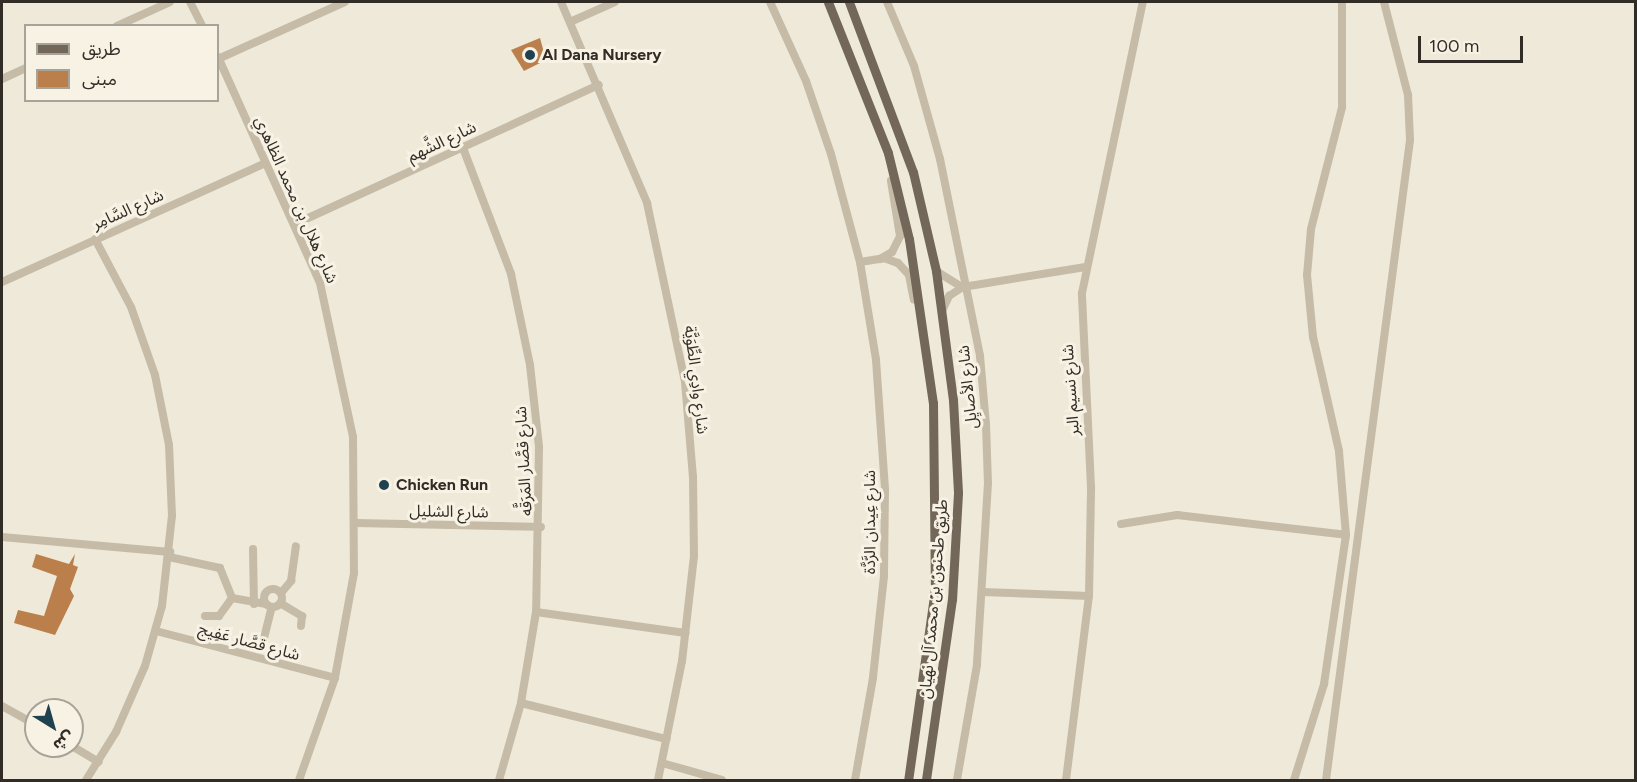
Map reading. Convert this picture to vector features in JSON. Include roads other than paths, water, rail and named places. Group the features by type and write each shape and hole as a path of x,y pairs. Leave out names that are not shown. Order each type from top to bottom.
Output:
{"main road":[{"name":"طريق طحنون بن محمد آل نهيان","path":"828,2 888,153 926,332 937,442 938,536 928,662 908,780"},
{"name":"طريق طحنون بن محمد آل نهيان","path":"849,2 897,120 936,272 942,312 958,493 947,662 926,780"}],"street":[{"path":"121,24 170,2"},
{"path":"190,2 201,24"},
{"path":"219,58 345,2"},
{"name":"شارع وادِي الطِّوَيَّة","path":"561,2 600,85 647,203 679,341 693,477 694,556 686,633 658,780"},
{"path":"570,22 615,2"},
{"name":"شارع عِيدان الرَّدَّة","path":"770,2 817,111 860,262 882,416 885,531 874,668 855,780"},
{"name":"شارع الأصايِل","path":"887,2 914,66 940,159 965,287 986,424 982,592 974,690 957,780"},
{"name":"شارع نسيم البر","path":"1066,780 1089,597 1091,487 1080,318 1085,267 1143,2"},
{"path":"1294,780 1323,684 1346,535 1339,451 1311,329 1307,275 1314,214 1342,107 1342,2"},
{"path":"1326,780 1410,140 1408,95 1384,2"},
{"name":"شارع هلال بن محمد الظاهري","path":"219,60 295,224 332,325 353,437 356,523 354,573 335,678 299,780"},
{"path":"2,79 24,69"},
{"name":"شارع الشَّهم","path":"295,224 600,85"},
{"name":"شارع قصَّار المَرَقَّه","path":"463,148 499,237 524,333 539,447 541,528 536,612 521,703 499,780"},
{"path":"880,259 892,252 900,236 888,153"},
{"name":"شارع السَّامِر","path":"2,282 265,163"},
{"path":"86,780 99,762 145,666 156,631 170,554 172,480 158,386 131,307 95,239"},
{"path":"860,262 880,259 894,261 906,270 926,332"},
{"path":"942,312 949,296 965,287 1085,267"},
{"path":"936,272 945,281 965,287"},
{"path":"1121,524 1177,515 1346,535"},
{"name":"شارع الشليل","path":"356,523 541,528"},
{"path":"2,537 170,554 220,568 232,598"},
{"path":"264,638 273,604 291,581 296,546"},
{"path":"253,549 254,604"},
{"path":"273,604 270,590 281,593"},
{"path":"982,592 1089,597"},
{"path":"232,598 254,604 273,604 302,616 301,626"},
{"path":"205,616 219,616 232,598"},
{"path":"536,612 686,633"},
{"name":"شارع قصَّار عَفِيج","path":"156,631 335,678"},
{"path":"521,703 667,739"},
{"path":"2,706 24,718"},
{"path":"84,753 99,762"},
{"path":"662,763 722,780"}],"place":[{"name":"Al Dana Nursery","path":"530,55"},
{"name":"Chicken Run","path":"384,485"}]}
